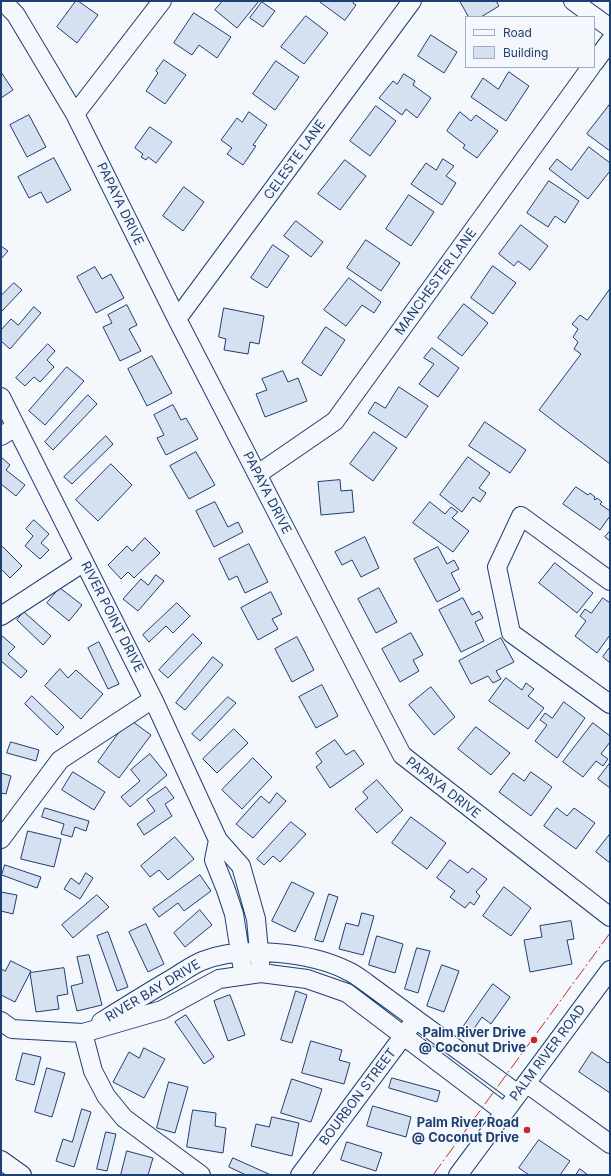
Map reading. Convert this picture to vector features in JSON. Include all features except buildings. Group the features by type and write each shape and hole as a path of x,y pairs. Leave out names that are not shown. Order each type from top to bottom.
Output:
{"street":[{"name":"PAPAYA DRIVE","path":"3,1 16,15 75,114 177,319 402,755 610,917"},
{"path":"75,114 162,1"},
{"name":"CELESTE LANE","path":"177,319 412,1"},
{"path":"573,1 594,16"},
{"path":"595,17 610,28"},
{"path":"595,62 610,41"},
{"name":"MANCHESTER LANE","path":"258,474 334,421 590,68"},
{"name":"RIVER POINT DRIVE","path":"1,396 153,699 218,840 240,866 256,919 259,953 252,974"},
{"path":"1,436 16,427"},
{"path":"610,582 521,516 497,567 512,633 610,704"},
{"path":"1,616 84,562"},
{"path":"1,839 60,760 153,699"},
{"path":"218,840 214,860 234,914 240,954 252,974"},
{"name":"RIVER BAY DRIVE","path":"83,1033 148,992 202,961 218,956 240,954 277,953 297,955 323,961 348,970 416,1019 522,1089 610,1144"},
{"name":"PALM RIVER ROAD","path":"458,1175 610,970"},
{"name":"RIVER BAY DRIVE","path":"1,1021 12,1029 83,1033 162,1010 220,979 252,974 306,978 347,992 504,1112"},
{"name":"BOURBON STREET","path":"300,1175 416,1019"},
{"path":"83,1033 93,1070 106,1096 124,1118 201,1175"},
{"path":"1,1160 22,1175"}],"power":[{"path":"433,1175 610,933"}],"place":[{"name":"Palm River Drive @ Coconut Drive","path":"534,1040"},
{"name":"Palm River Road @ Coconut Drive","path":"527,1130"}]}
